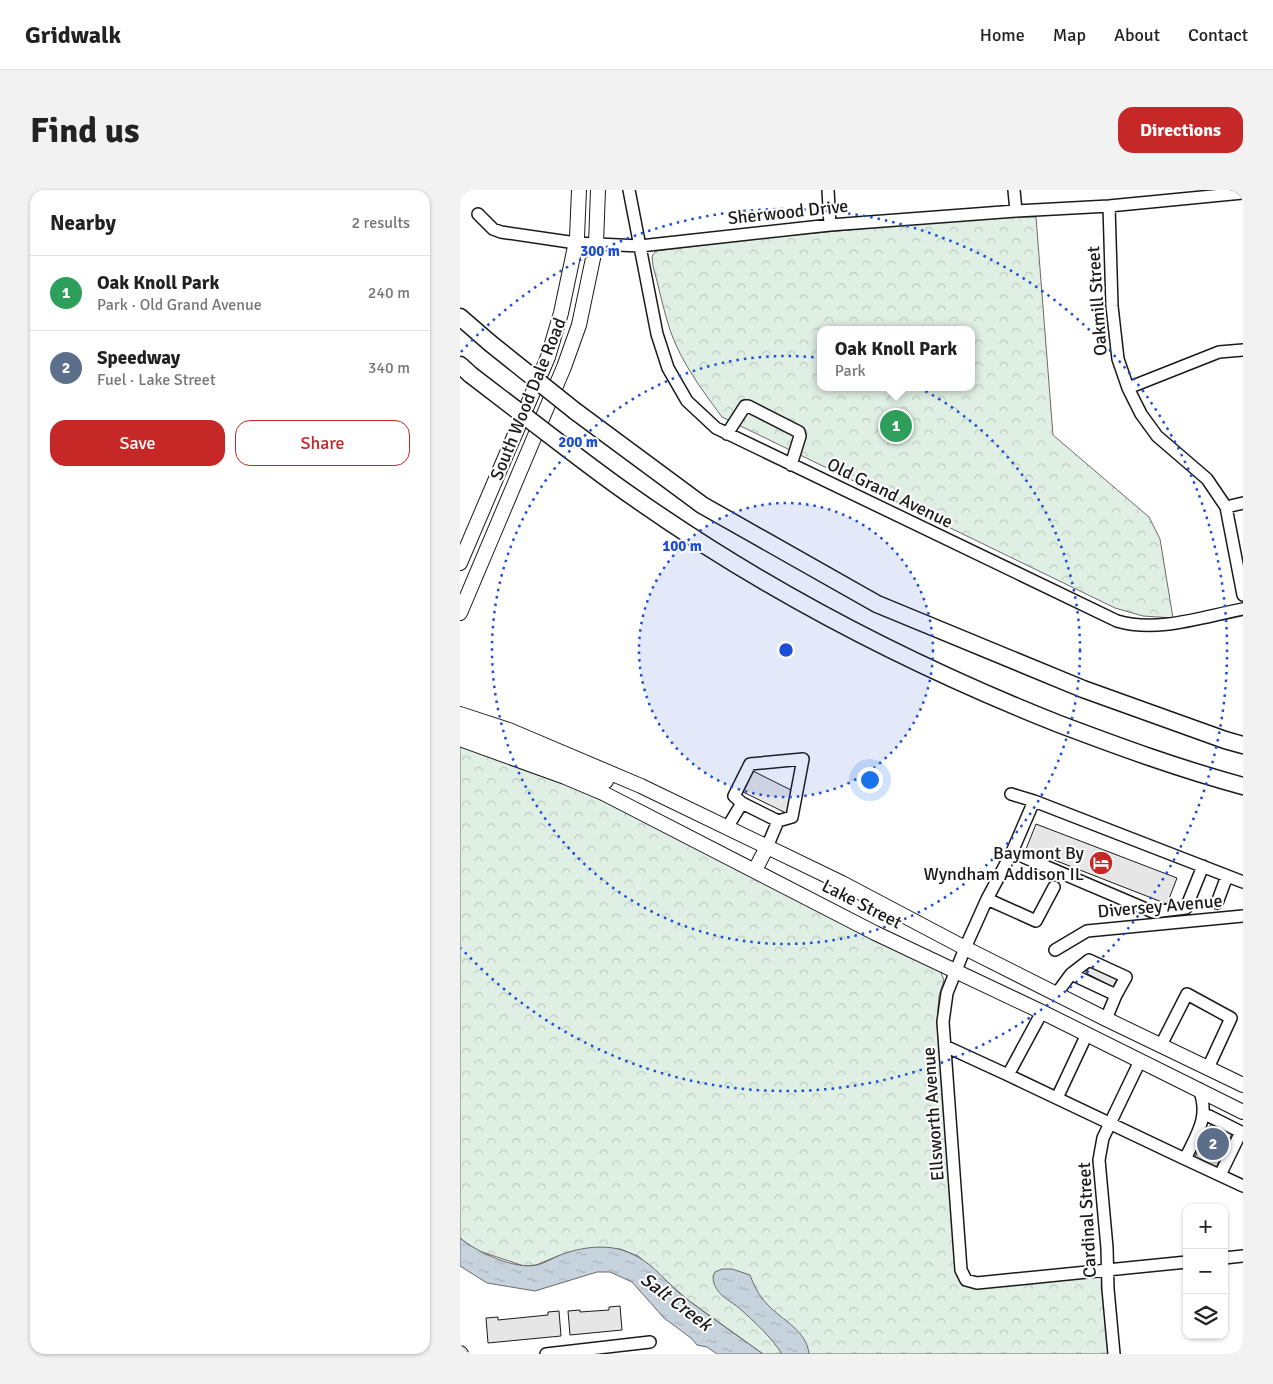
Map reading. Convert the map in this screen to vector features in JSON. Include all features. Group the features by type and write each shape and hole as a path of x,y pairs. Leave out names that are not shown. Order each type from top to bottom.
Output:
{"highway":[{"path":"460,318 575,411 702,505 877,604 1083,689 1215,737 1243,745"},
{"path":"466,370 634,498 717,552 791,596 874,641 937,672 1022,709 1102,740 1199,774 1243,786"},
{"path":"1215,737 1243,740"},
{"path":"1199,774 1243,798"}],"main road":[{"name":"South Wood Dale Road","path":"460,563 548,357 562,313 576,243 579,190"},
{"name":"South Wood Dale Road","path":"460,614 564,367 579,325 596,244 598,190"},
{"path":"460,708 474,718"},
{"name":"Lake Street","path":"460,714 509,730 641,786 842,883 964,948 1243,1085"},
{"path":"460,727 506,742 610,783 641,786"},
{"name":"Lake Street","path":"460,739 565,777 603,793 883,937 1042,1012 1241,1111"},
{"path":"755,870 767,847"}],"street":[{"name":"Old Grand Avenue","path":"629,190 657,334 668,368 687,401 716,428 1122,622 1146,626 1164,625 1243,609"},
{"path":"828,190 830,225"},
{"path":"1014,190 1016,210"},
{"name":"Sherwood Drive","path":"478,214 493,229 501,232 576,243 640,246 830,225 1016,210 1109,206 1203,193 1243,193"},
{"name":"Oakmill Street","path":"1109,206 1112,306 1118,359 1128,388 1141,414 1157,436 1207,479 1226,507 1243,594"},
{"path":"1128,388 1219,352 1243,350"},
{"path":"727,434 745,406 748,406 799,432 800,436 791,465"},
{"path":"1226,507 1243,503"},
{"path":"803,759 792,817 778,821 742,803 734,796 750,764 803,759"},
{"path":"1011,794 1034,801 1243,882"},
{"name":"Ellsworth Avenue","path":"1034,801 1012,852 964,948 947,993 944,1022 961,1270 966,1280 977,1282 1108,1270"},
{"path":"727,828 742,803"},
{"path":"767,847 778,821"},
{"path":"1012,852 1153,912 1186,908"},
{"path":"1193,921 1186,908 1202,866"},
{"path":"1217,903 1227,876"},
{"path":"987,899 1036,921 1054,886"},
{"name":"Diversey Avenue","path":"1055,950 1087,931 1243,916"},
{"path":"1056,993 1071,974 1089,960 1126,977 1106,1019"},
{"path":"1071,974 1116,995"},
{"path":"1161,1045 1187,994 1231,1018 1208,1068"},
{"path":"1008,1075 1042,1012"},
{"path":"1057,1098 1087,1034"},
{"path":"946,1046 1243,1186"},
{"name":"Cardinal Street","path":"1114,1354 1099,1160 1103,1138 1140,1061"},
{"path":"1199,1089 1204,1101 1206,1118"},
{"path":"1185,1159 1206,1118 1221,1108 1241,1111"},
{"path":"1206,1118 1241,1132 1220,1175"},
{"path":"1228,1258 1243,1256"},
{"path":"1108,1270 1183,1262"},
{"path":"546,1354 650,1342"}],"green space":[{"path":"991,217 1036,217 1053,435 1149,517 1160,539 1173,618 1143,616 1115,608 722,417 693,375 680,353 670,330 653,266 652,256 656,251 761,238"},
{"path":"460,746 547,776 603,801 939,968 944,980 939,996 937,1023 964,1284 974,1288 1104,1274 1110,1354 763,1354 688,1300 638,1256 620,1249 596,1248 558,1256 536,1265 524,1266 476,1250 460,1238"}],"water":[{"name":"Salt Creek","path":"460,1238 476,1249 497,1259 528,1266 537,1265 565,1253 581,1249 606,1247 622,1250 643,1260 679,1293 763,1354 717,1354 707,1347 697,1345 691,1338 664,1318 632,1282 610,1272 597,1272 535,1291 487,1283 460,1266"},
{"path":"722,1269 732,1269 750,1275 757,1291 765,1302 799,1332 804,1339 809,1354 782,1354 757,1324 725,1298 717,1289 713,1277 715,1272"}],"building":[{"path":"753,771 797,793 786,813 743,792"},
{"name":"Baymont By Wyndham Addison IL","path":"1036,824 1177,878 1167,904 1026,849"},
{"path":"1091,963 1118,977 1113,987 1086,973"},
{"path":"1213,1120 1234,1130 1215,1170 1194,1159"},
{"path":"620,1306 622,1330 570,1335 568,1311 609,1310 609,1307"},
{"path":"559,1311 561,1336 488,1343 486,1318 498,1317 498,1320 548,1315 548,1312"}],"place":[{"name":"Oak Knoll Park","path":"896,426"},
{"name":"Baymont By Wyndham Addison IL","path":"1101,863"},
{"name":"Speedway","path":"1213,1144"}]}
